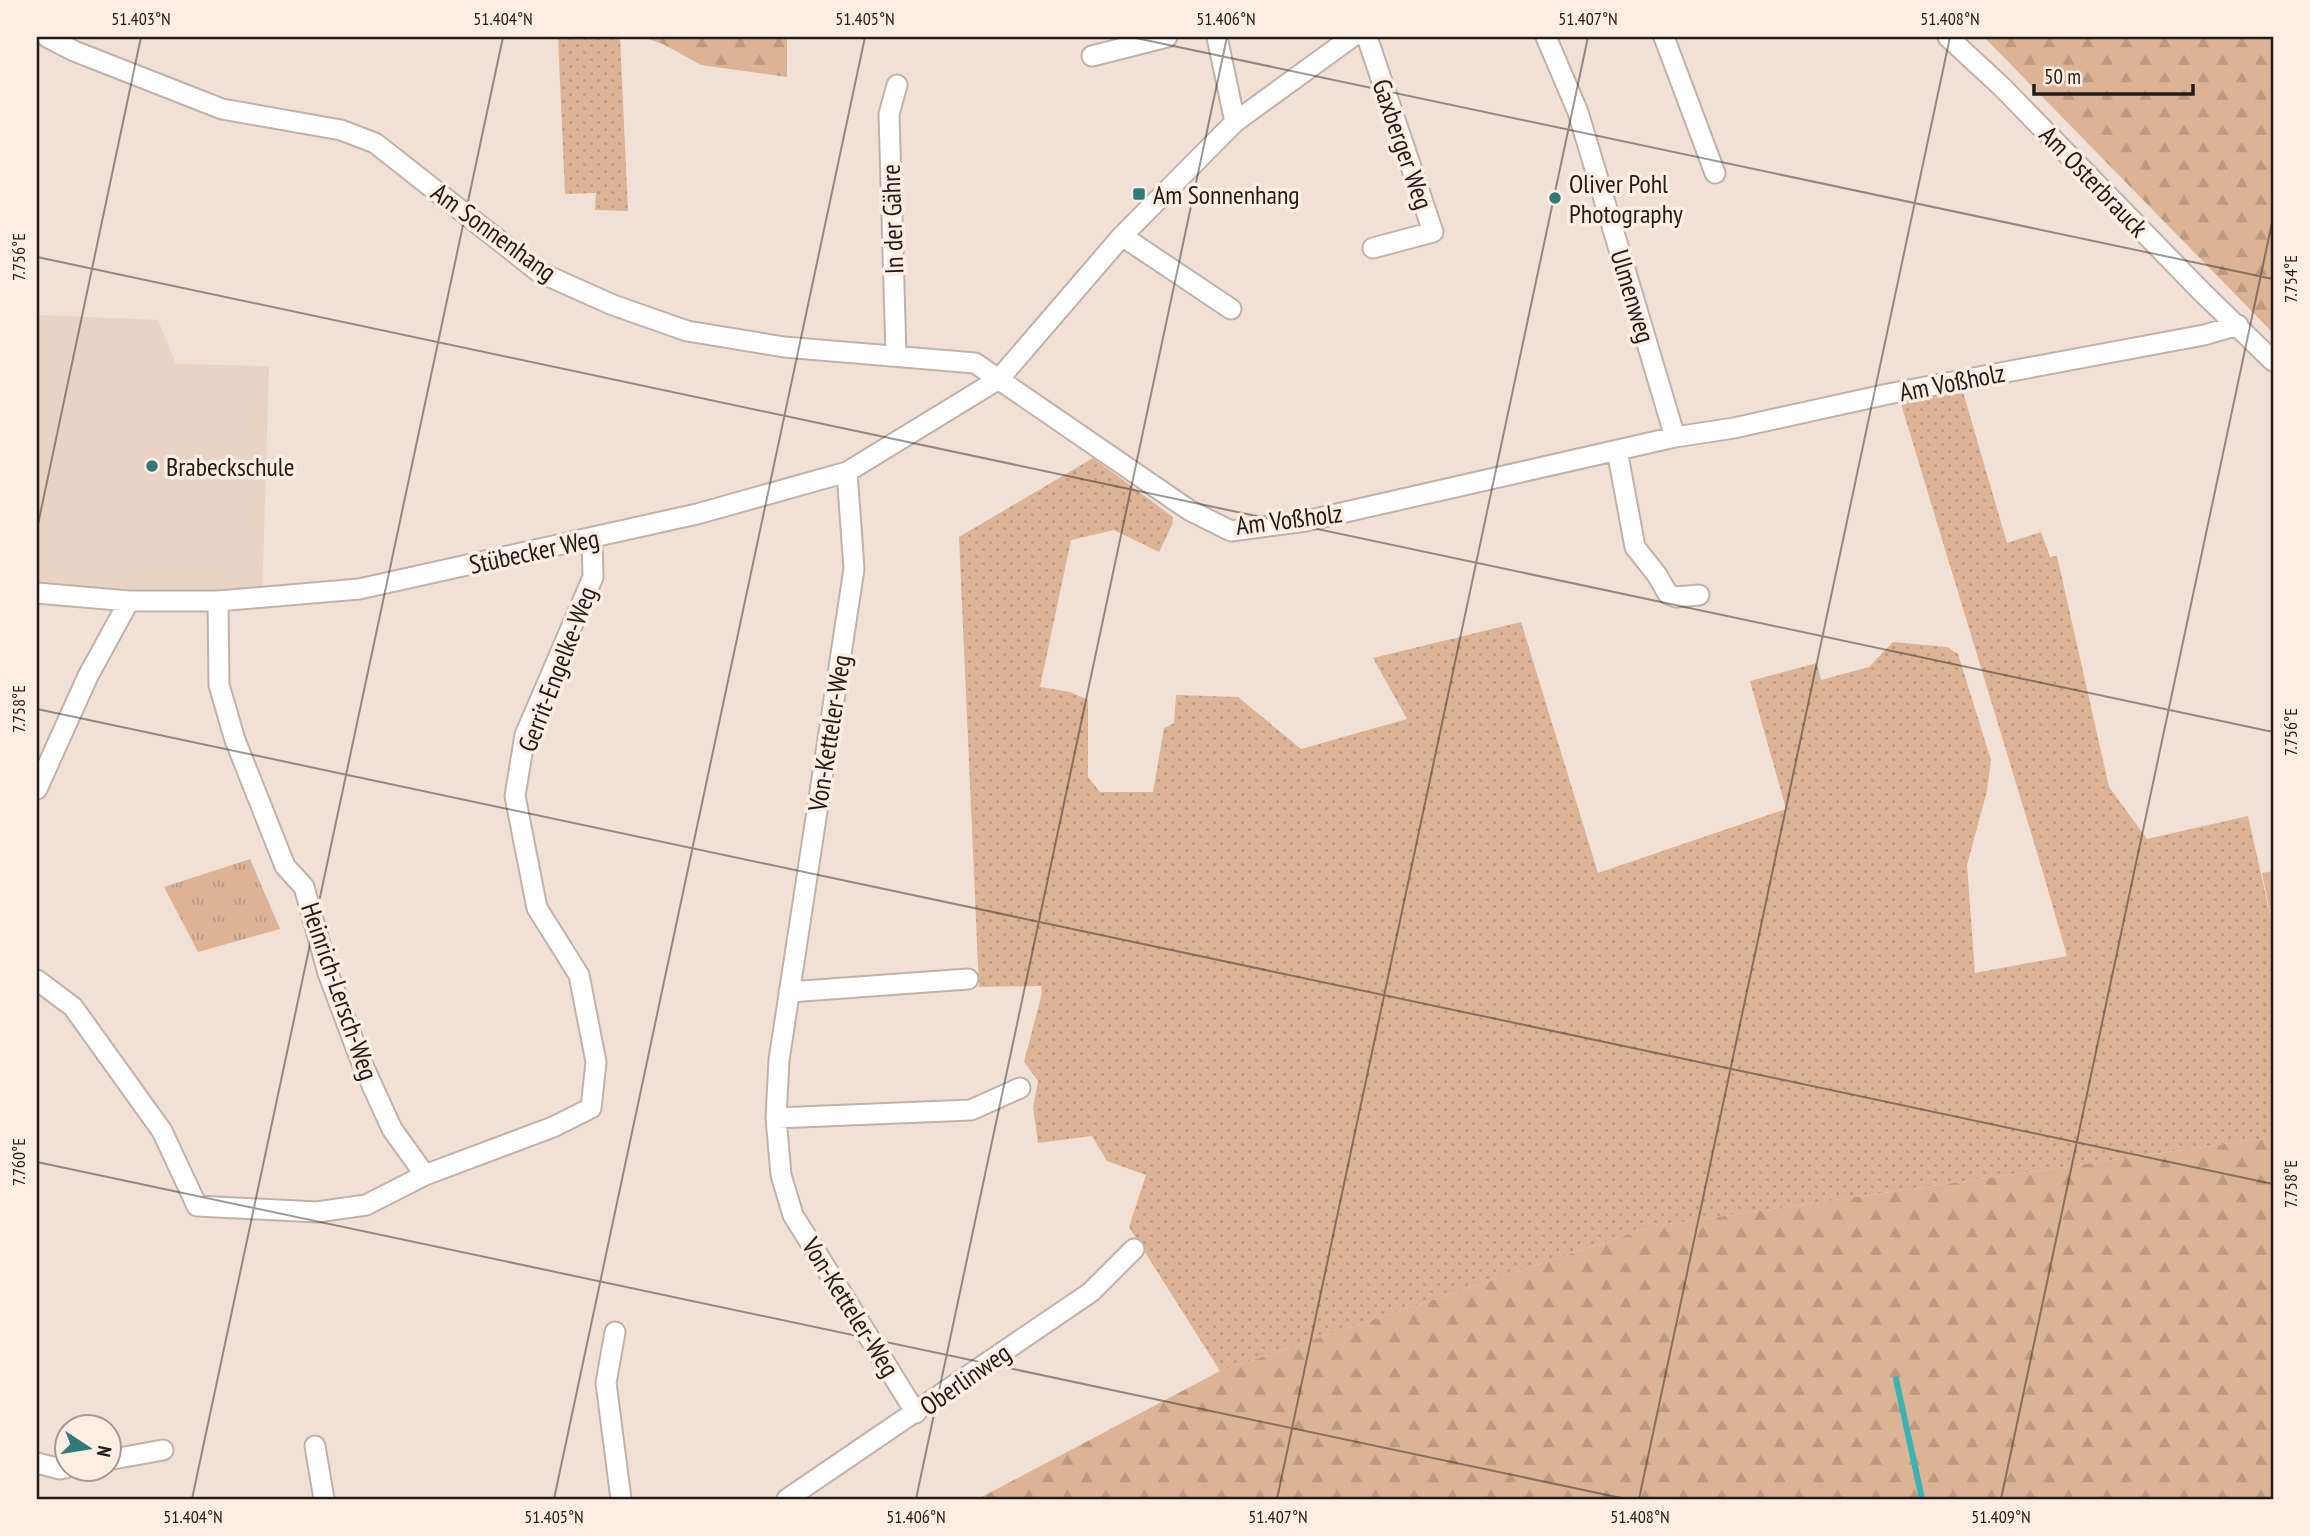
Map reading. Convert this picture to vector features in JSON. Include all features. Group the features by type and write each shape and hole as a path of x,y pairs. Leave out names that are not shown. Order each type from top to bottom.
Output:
{"street":[{"name":"Am Sonnenhang","path":"47,37 74,51 222,109 341,130 375,143 539,272 613,305 690,331 784,347 975,363 999,379"},
{"path":"1092,56 1167,37"},
{"path":"1217,37 1235,122"},
{"path":"999,379 1122,236 1235,122 1352,37"},
{"name":"Gaxberger Weg","path":"1367,37 1433,232 1373,248"},
{"name":"Ulmenweg","path":"1546,37 1578,112 1675,437"},
{"path":"1664,37 1715,173"},
{"name":"Am Osterbrauck","path":"1948,37 2002,87 2238,326"},
{"name":"In der Gähre","path":"896,355 889,114 897,85"},
{"path":"1122,236 1231,309"},
{"path":"2238,326 2273,361"},
{"name":"Am Voßholz","path":"999,379 1189,510 1231,531 1306,521 1675,437 1734,428 1888,394 2204,335 2238,326"},
{"name":"Stübecker Weg","path":"37,593 129,601 218,601 359,589 592,539 697,514 847,472 999,379"},
{"path":"1617,450 1635,547 1668,594 1676,597 1699,595"},
{"name":"Von-Ketteler-Weg","path":"847,472 854,569 779,1060 776,1118 781,1175 793,1215 916,1413"},
{"name":"Gerrit-Engelke-Weg","path":"425,1175 553,1127 591,1108 596,1062 579,975 537,908 515,796 525,736 593,577 592,539"},
{"path":"37,789 88,676 129,601"},
{"name":"Heinrich-Lersch-Weg","path":"218,601 219,685 235,740 285,866 304,887 328,973 361,1061 392,1129 425,1175"},
{"path":"789,992 968,979"},
{"path":"37,980 73,1007 162,1131 198,1206 305,1211 366,1205 425,1175"},
{"path":"776,1118 971,1110 1020,1088"},
{"name":"Oberlinweg","path":"787,1499 1091,1292 1134,1249"},
{"path":"615,1332 606,1383 621,1499"},
{"path":"315,1446 324,1499"},
{"path":"122,1457 163,1450"}],"shaded area":[{"name":"Brabeckschule","path":"41,315 158,320 176,364 269,366 262,598 38,593 37,318"}],"green space":[{"path":"558,37 620,37 628,211 595,210 596,193 565,194"},
{"path":"642,37 787,37 787,77 701,65 663,44"},
{"path":"1984,37 2273,37 2273,333"},
{"path":"1963,392 2007,543 2041,532 2050,557 2057,556 2109,787 2147,839 2248,816 2273,928 2273,1137 1654,1226 1220,1371 1129,1227 1146,1175 1107,1161 1092,1136 1038,1143 1033,1107 1038,1081 1024,1062 1042,993 1041,986 979,987 959,537 1093,458 1173,517 1159,552 1114,530 1071,540 1040,687 1070,692 1088,700 1088,777 1100,792 1153,792 1164,728 1174,723 1176,695 1238,697 1301,749 1407,719 1373,658 1521,622 1598,873 1786,809 1750,681 1817,663 1821,680 1869,667 1893,642 1947,647 1958,654 1991,760 1987,791 1967,865 1975,973 2067,956 1901,404"},
{"path":"250,859 280,929 198,952 164,887"},
{"path":"2273,871 2273,928 2262,873"},
{"path":"2273,1137 2273,1499 978,1499 1220,1371 1654,1226"}],"waterway":[{"path":"1896,1379 1922,1499"}],"place":[{"name":"Am Sonnenhang","path":"1139,194"},
{"name":"Oliver Pohl Photography","path":"1555,198"},
{"name":"Brabeckschule","path":"152,466"}]}
